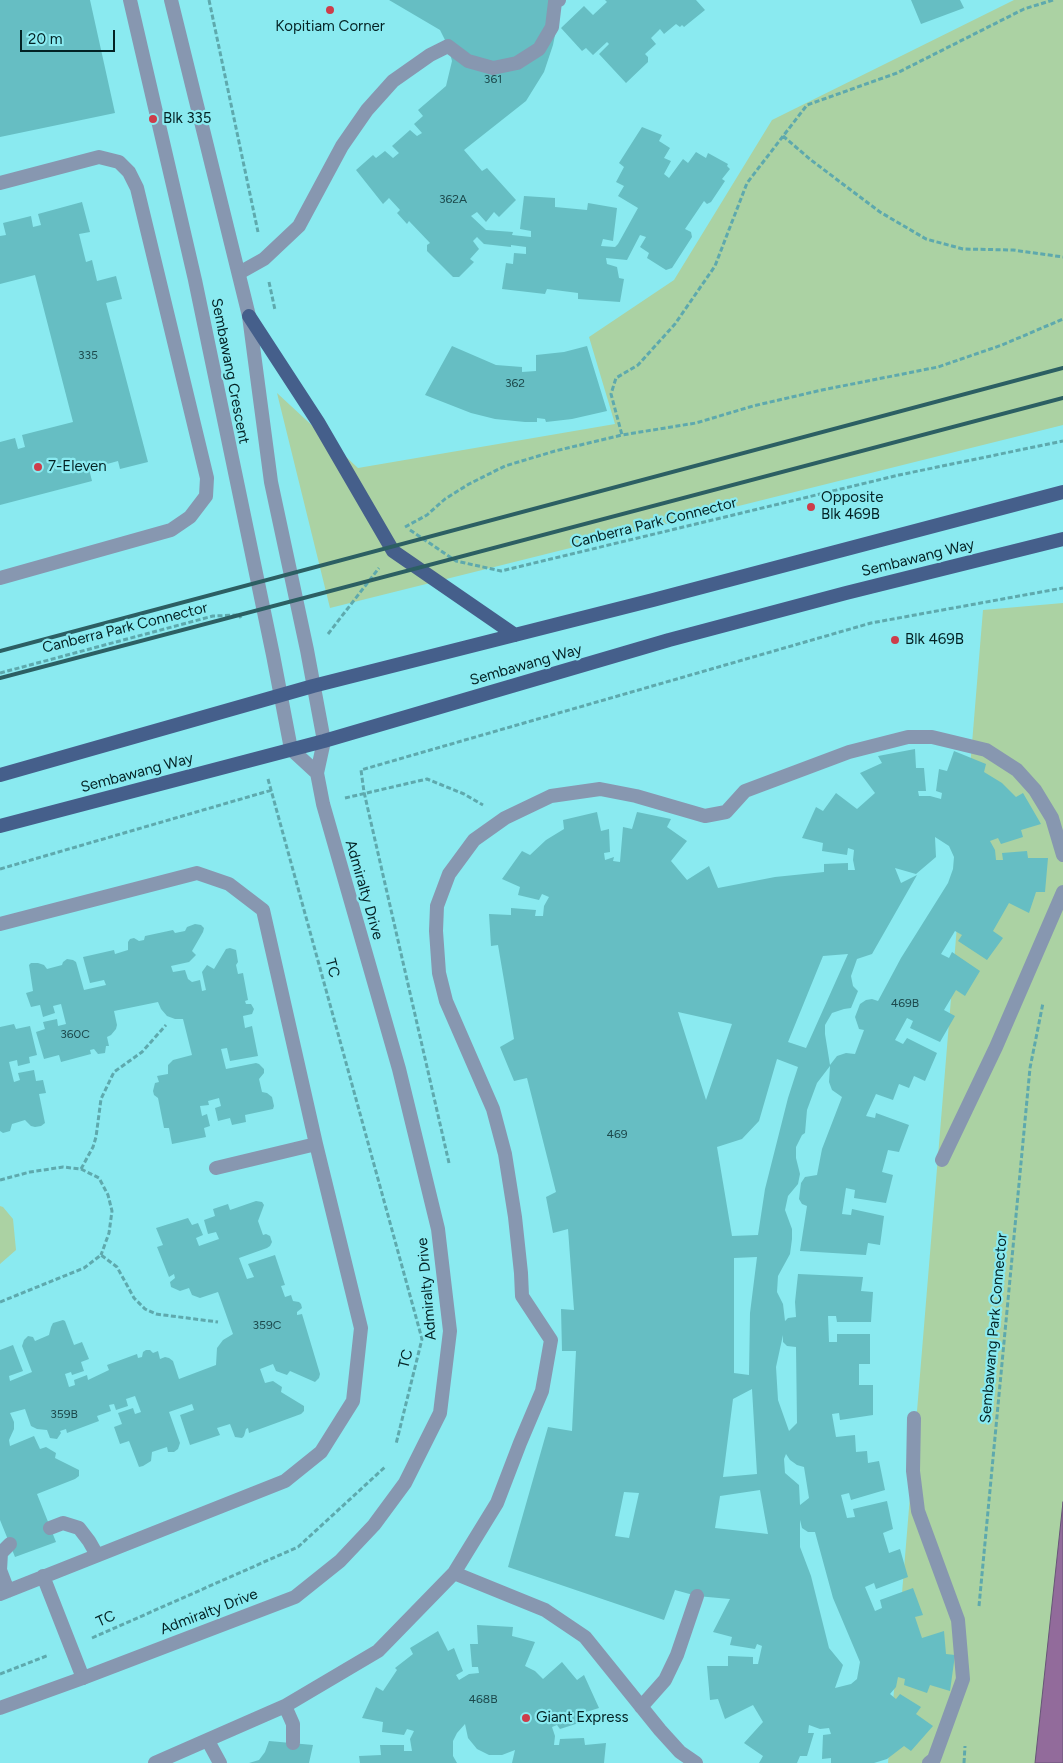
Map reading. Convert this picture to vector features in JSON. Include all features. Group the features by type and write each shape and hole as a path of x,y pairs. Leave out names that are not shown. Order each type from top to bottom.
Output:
{"main road":[{"path":"249,316 318,422 393,551 515,635"},
{"name":"Sembawang Way","path":"0,775 313,686 1063,492"},
{"name":"Sembawang Way","path":"0,826 324,740 669,640 846,593 1063,539"}],"street":[{"name":"Sembawang Crescent","path":"130,0 195,280 291,749"},
{"name":"Sembawang Crescent","path":"171,0 249,316 271,482 324,740"},
{"path":"239,273 264,259 299,226 342,146 367,110 393,81 430,55 448,46 468,61 493,68 517,63 539,49 552,27 557,1"},
{"path":"0,183 99,157 119,162 130,172 137,188 207,478 206,496 190,517 171,530 0,578"},
{"path":"155,1763 286,1706 378,1651 454,1573 497,1504 542,1391 551,1340 522,1296 522,1273 515,1217 505,1154 494,1109 446,1000 439,973 436,931 437,906 449,874 474,840 505,818 551,796 600,789 636,796 705,816 726,812 745,791 849,752 908,737 932,737 986,750 1017,770 1035,790 1052,818 1063,855"},
{"name":"Admiralty Drive","path":"0,1708 295,1596 340,1561 374,1525 405,1483 440,1413 450,1331 438,1229 399,1069 323,804 317,774 324,740"},
{"path":"291,749 317,774"},
{"path":"0,924 198,873 229,884 263,910 316,1144 362,1328 353,1402 321,1452 284,1481 4,1592 0,1570 2,1553 10,1544"},
{"path":"942,1160 996,1047 1063,892"},
{"path":"216,1168 316,1144"},
{"path":"914,1418 913,1470 918,1512 958,1620 963,1679 934,1759 929,1763"},
{"path":"50,1528 63,1523 79,1528 96,1556"},
{"path":"454,1573 545,1610 585,1637 680,1752 696,1763"},
{"path":"43,1576 83,1678"},
{"path":"641,1707 665,1680 676,1656 697,1596"},
{"path":"286,1706 293,1724 293,1743"},
{"path":"208,1741 220,1763"}],"path":[{"path":"622,435 611,394 616,378 638,365 675,324 715,266 747,183 807,105 897,73 1024,9 1053,0"},
{"path":"783,136 811,160 880,212 926,239 963,249 1013,250 1063,257"},
{"path":"323,640 393,551 406,527 426,515 444,499 505,466 555,451 622,435 696,423 753,406 822,390 938,367 1002,346 1063,319"},
{"name":"Canberra Park Connector","path":"406,527 456,561 501,571 899,475 1063,441"},
{"path":"360,770 871,623 1063,588"},
{"name":"Canberra Park Connector","path":"0,672 214,616 239,615 243,621"},
{"name":"TC","path":"267,777 422,1339 394,1452"},
{"path":"323,804 364,792 427,779 464,794 505,818"},
{"path":"0,869 272,790"},
{"name":"Sembawang Park Connector","path":"978,1607 1030,1068 1043,1001"},
{"path":"81,1169 93,1147 101,1099 114,1072 142,1052 166,1024"},
{"path":"0,1180 30,1172 63,1167 81,1169 99,1178 108,1195 112,1211 109,1233 101,1255 84,1268 0,1302"},
{"path":"101,1255 117,1267 134,1298 145,1308 156,1314 218,1322"},
{"name":"TC","path":"0,1674 71,1647 298,1547 392,1461"},
{"path":"964,1763 965,1744"}],"green space":[{"path":"1014,0 1063,0 1063,425 330,608 277,393 358,468 615,424 589,337 674,280 772,120"},
{"path":"1063,603 1063,1536 1042,1763 888,1763 983,610"},
{"path":"0,1206 13,1219 16,1250 0,1264"}],"shaded area":[{"path":"1063,1502 1063,1763 1035,1763"}],"building":[{"path":"0,0 90,0 115,113 0,137"},
{"path":"389,0 555,0 558,20 553,45 544,72 526,101 464,150 482,171 487,168 516,200 499,217 494,212 486,222 477,212 471,216 486,230 513,232 512,235 531,237 531,231 520,229 524,196 555,198 555,207 587,210 588,203 617,208 613,241 603,239 601,246 615,247 638,208 618,196 624,186 616,182 624,167 619,163 642,127 662,135 659,141 670,148 664,158 671,161 664,174 669,178 683,159 688,163 696,152 706,158 708,153 728,164 727,166 730,169 722,179 725,181 711,202 707,204 704,201 685,229 691,232 692,237 672,268 666,270 647,258 649,253 640,247 646,237 640,235 627,260 606,258 607,264 617,267 619,278 624,279 620,302 578,299 578,293 547,289 545,294 502,289 506,263 513,264 514,253 526,254 526,247 484,244 477,237 473,241 479,249 470,259 474,262 459,277 453,277 427,251 427,245 430,243 409,221 407,224 397,213 400,210 389,198 383,204 356,170 373,155 376,158 385,151 393,158 399,153 392,146 410,130 417,136 422,133 414,124 423,116 418,110 446,86 452,61 448,46 440,30"},
{"path":"605,0 696,0 705,10 684,27 676,24 664,34 660,29 651,38 656,44 645,54 648,57 648,62 626,83 599,54 609,44 607,42 593,55 586,48 582,51 561,28 584,6 593,15 607,2"},
{"path":"911,0 960,0 964,8 921,24"},
{"path":"82,202 90,232 79,234 86,262 92,260 97,281 116,276 122,299 106,303 148,462 120,469 118,461 89,469 92,481 0,505 0,442 15,438 18,449 25,447 22,435 73,422 35,275 0,284 0,236 6,235 3,223 31,216 33,227 41,225 38,214"},
{"path":"452,346 496,365 522,367 522,372 536,371 536,355 564,352 587,346 607,411 572,419 546,422 545,419 537,418 537,422 525,422 495,419 471,413 425,395"},
{"path":"915,749 916,768 924,768 926,791 918,791 919,796 941,799 942,793 936,791 939,769 947,771 954,751 986,764 984,772 1002,783 1016,797 1023,793 1041,824 1021,830 1023,837 1001,844 998,838 990,841 995,850 996,860 1003,860 1002,853 1027,851 1028,858 1048,858 1045,892 1036,892 1029,913 1009,903 993,931 1003,938 987,960 958,941 962,935 955,931 941,954 949,958 952,952 980,971 965,996 956,990 944,1010 955,1016 940,1042 910,1028 913,1021 907,1018 895,1040 903,1044 907,1038 937,1053 925,1081 914,1076 909,1088 899,1084 893,1100 876,1094 866,1116 875,1118 876,1113 909,1125 899,1152 888,1150 882,1172 893,1175 886,1203 854,1198 855,1190 846,1188 842,1214 851,1215 852,1209 884,1216 880,1245 868,1243 866,1255 800,1251 807,1206 802,1204 799,1199 801,1183 805,1177 817,1175 822,1149 842,1097 832,1090 829,1082 830,1066 817,1083 807,1110 805,1133 796,1147 796,1158 800,1174 798,1184 788,1196 785,1210 792,1229 792,1239 790,1254 778,1276 777,1292 783,1304 785,1321 788,1318 796,1317 795,1302 798,1274 863,1277 861,1291 873,1292 871,1322 837,1322 836,1316 828,1316 829,1342 837,1342 837,1334 870,1334 870,1364 859,1364 859,1385 873,1385 873,1415 840,1420 839,1413 832,1414 836,1437 855,1435 856,1452 867,1451 868,1463 879,1461 885,1490 851,1500 849,1493 841,1495 847,1518 855,1517 853,1509 887,1501 893,1529 883,1533 889,1553 900,1549 908,1577 876,1589 874,1583 865,1587 875,1611 882,1608 880,1600 913,1588 923,1615 915,1617 922,1638 944,1631 946,1654 955,1655 950,1691 930,1685 927,1693 904,1685 905,1679 898,1677 896,1687 890,1694 896,1699 900,1694 921,1707 916,1714 933,1726 911,1751 904,1746 887,1759 874,1763 831,1763 831,1758 822,1759 823,1735 831,1734 829,1728 820,1729 809,1725 808,1733 814,1733 807,1756 800,1756 797,1763 759,1763 763,1756 744,1743 763,1722 753,1705 725,1719 718,1699 710,1700 707,1666 728,1666 728,1656 753,1657 753,1664 758,1664 762,1646 757,1644 755,1649 730,1645 732,1637 713,1632 730,1599 697,1596 675,1590 664,1620 508,1567 548,1427 572,1431 576,1351 562,1351 561,1309 574,1310 568,1229 553,1233 546,1197 556,1192 527,1078 514,1081 500,1047 514,1039 498,945 491,946 489,914 511,915 511,908 536,910 535,916 543,916 544,906 549,897 542,894 539,900 518,895 520,887 502,879 522,851 530,855 546,840 564,829 563,820 597,812 601,831 609,829 610,852 604,853 605,860 614,857 613,861 620,862 623,827 632,829 637,812 671,819 667,827 687,841 671,861 687,880 709,866 718,888 775,877 824,872 824,864 848,863 848,870 855,870 854,850 848,848 847,855 822,851 823,843 802,838 816,807 823,811 836,793 857,809 875,793 860,773 882,763 878,756","holes":["935,837 949,846 954,857 953,869 948,883 901,958 878,1001 872,999 860,1004 855,1017 859,1029 864,1030 855,1054 846,1053 837,1056 830,1065 825,1025 832,1013 851,1008 858,991 853,986 851,976 857,959 872,954 917,875 901,883 895,868 916,874 936,857","848,954 806,1048 788,1042 823,956","678,1012 732,1024 706,1100","777,1059 798,1067 788,1098 765,1189 758,1235 732,1236 717,1147 742,1139 759,1121","757,1257 750,1313 749,1375 734,1373 734,1258","783,1335 783,1342 787,1346 796,1347 797,1423 789,1431 778,1400 776,1367","752,1389 757,1474 723,1477 733,1399","786,1454 790,1460 804,1467 809,1498 800,1505 799,1485 785,1473 784,1459","760,1490 768,1534 715,1528 720,1496","624,1492 639,1493 629,1538 615,1536","800,1520 802,1528 808,1532 815,1532 833,1598 860,1662 857,1679 851,1684 835,1688 843,1665 829,1648 811,1576 800,1547"]},
{"path":"195,924 201,925 204,928 192,951 196,955 189,962 171,966 173,972 185,970 188,979 192,982 200,980 202,991 206,990 202,972 207,965 214,969 226,949 236,950 238,974 243,973 248,1000 245,1001 246,1004 251,1004 254,1009 252,1014 243,1016 245,1028 252,1026 258,1056 230,1061 227,1048 221,1049 226,1069 256,1063 264,1069 264,1073 259,1079 262,1092 272,1097 274,1106 273,1109 245,1115 246,1122 232,1125 230,1118 218,1121 215,1108 221,1106 219,1098 208,1101 209,1105 200,1106 202,1116 207,1114 210,1126 204,1128 206,1137 172,1144 169,1128 164,1128 158,1098 154,1095 153,1091 155,1083 159,1082 157,1076 168,1074 168,1065 173,1060 192,1055 183,1019 167,1016 158,1002 114,1011 117,1025 111,1035 107,1037 109,1046 106,1046 105,1053 98,1054 94,1049 90,1050 91,1054 61,1062 59,1055 44,1059 36,1032 45,1029 43,1022 57,1019 58,1026 66,1024 61,1004 53,1006 55,1013 43,1017 40,1005 31,1007 26,993 33,991 29,965 31,963 44,965 47,969 62,965 67,959 73,960 76,962 84,990 106,985 104,980 90,983 83,957 114,950 115,954 128,950 130,939 134,938 139,941 144,940 145,936 173,930 175,933 185,931 187,927"},
{"path":"14,1024 16,1029 30,1026 37,1055 29,1057 30,1063 18,1066 17,1060 9,1062 14,1082 20,1080 18,1073 34,1070 36,1081 43,1080 46,1093 39,1094 45,1123 35,1127 25,1120 12,1124 10,1131 3,1133 0,1131 0,1027"},
{"path":"256,1201 262,1202 264,1205 258,1221 263,1235 270,1236 272,1242 267,1248 239,1258 247,1279 254,1277 248,1264 275,1255 285,1285 281,1286 285,1297 291,1295 293,1301 301,1304 302,1308 297,1312 297,1315 302,1314 320,1374 315,1382 290,1371 287,1375 276,1371 273,1364 260,1369 265,1383 273,1381 282,1387 281,1392 304,1406 304,1411 301,1414 249,1433 248,1428 242,1438 235,1437 230,1424 217,1428 220,1435 190,1445 180,1415 194,1410 192,1404 169,1412 180,1443 178,1449 174,1452 168,1452 167,1447 152,1452 151,1461 139,1467 129,1441 120,1444 114,1427 122,1424 118,1413 133,1408 135,1414 141,1412 135,1396 126,1399 128,1406 116,1410 114,1404 109,1405 111,1411 97,1416 99,1421 67,1433 66,1429 60,1431 61,1433 57,1439 50,1438 47,1430 31,1426 25,1409 10,1413 14,1422 14,1429 9,1440 10,1446 34,1436 40,1449 46,1447 56,1453 55,1458 79,1470 79,1476 75,1479 37,1494 56,1542 15,1557 0,1520 0,1350 13,1345 23,1371 9,1376 10,1381 32,1372 22,1346 24,1340 28,1336 33,1337 35,1341 49,1335 53,1323 63,1320 74,1345 82,1342 89,1359 81,1362 84,1371 72,1375 71,1372 65,1374 69,1387 75,1385 74,1380 87,1375 88,1380 109,1370 107,1365 137,1354 138,1358 142,1357 143,1352 146,1350 150,1350 153,1353 158,1351 160,1359 165,1357 173,1361 179,1379 216,1365 217,1348 223,1340 233,1334 218,1292 200,1298 192,1295 189,1288 180,1291 171,1287 170,1282 175,1278 174,1274 169,1277 157,1247 163,1245 156,1228 188,1218 192,1225 198,1223 203,1235 196,1238 199,1246 219,1239 216,1232 208,1234 204,1220 215,1216 213,1209 228,1204 230,1210"},
{"path":"477,1625 513,1627 512,1636 535,1642 525,1666 535,1671 543,1679 562,1662 577,1680 584,1675 599,1708 580,1714 582,1722 560,1729 557,1725 552,1727 555,1736 554,1745 559,1745 560,1739 584,1738 585,1745 606,1743 604,1763 512,1763 515,1750 502,1755 489,1755 477,1749 468,1738 465,1724 453,1741 453,1756 457,1763 360,1763 359,1756 381,1755 380,1745 404,1745 404,1751 412,1751 410,1739 414,1731 407,1729 404,1735 382,1732 383,1722 362,1718 376,1687 383,1691 397,1670 395,1668 413,1654 410,1648 438,1631 448,1651 454,1648 463,1671 456,1675 459,1680 469,1674 479,1673 478,1667 472,1667 470,1644 478,1644"},
{"path":"269,1741 313,1745 309,1763 249,1763 259,1760 265,1752"}],"railway":[{"path":"0,651 1063,368"},
{"path":"0,678 1063,398"}],"place":[{"name":"Kopitiam Corner","path":"330,10"},
{"name":"Blk 335","path":"153,119"},
{"name":"7-Eleven","path":"38,467"},
{"name":"Opposite Blk 469B","path":"811,507"},
{"name":"Blk 469B","path":"895,640"},
{"name":"Giant Express","path":"526,1718"}]}
